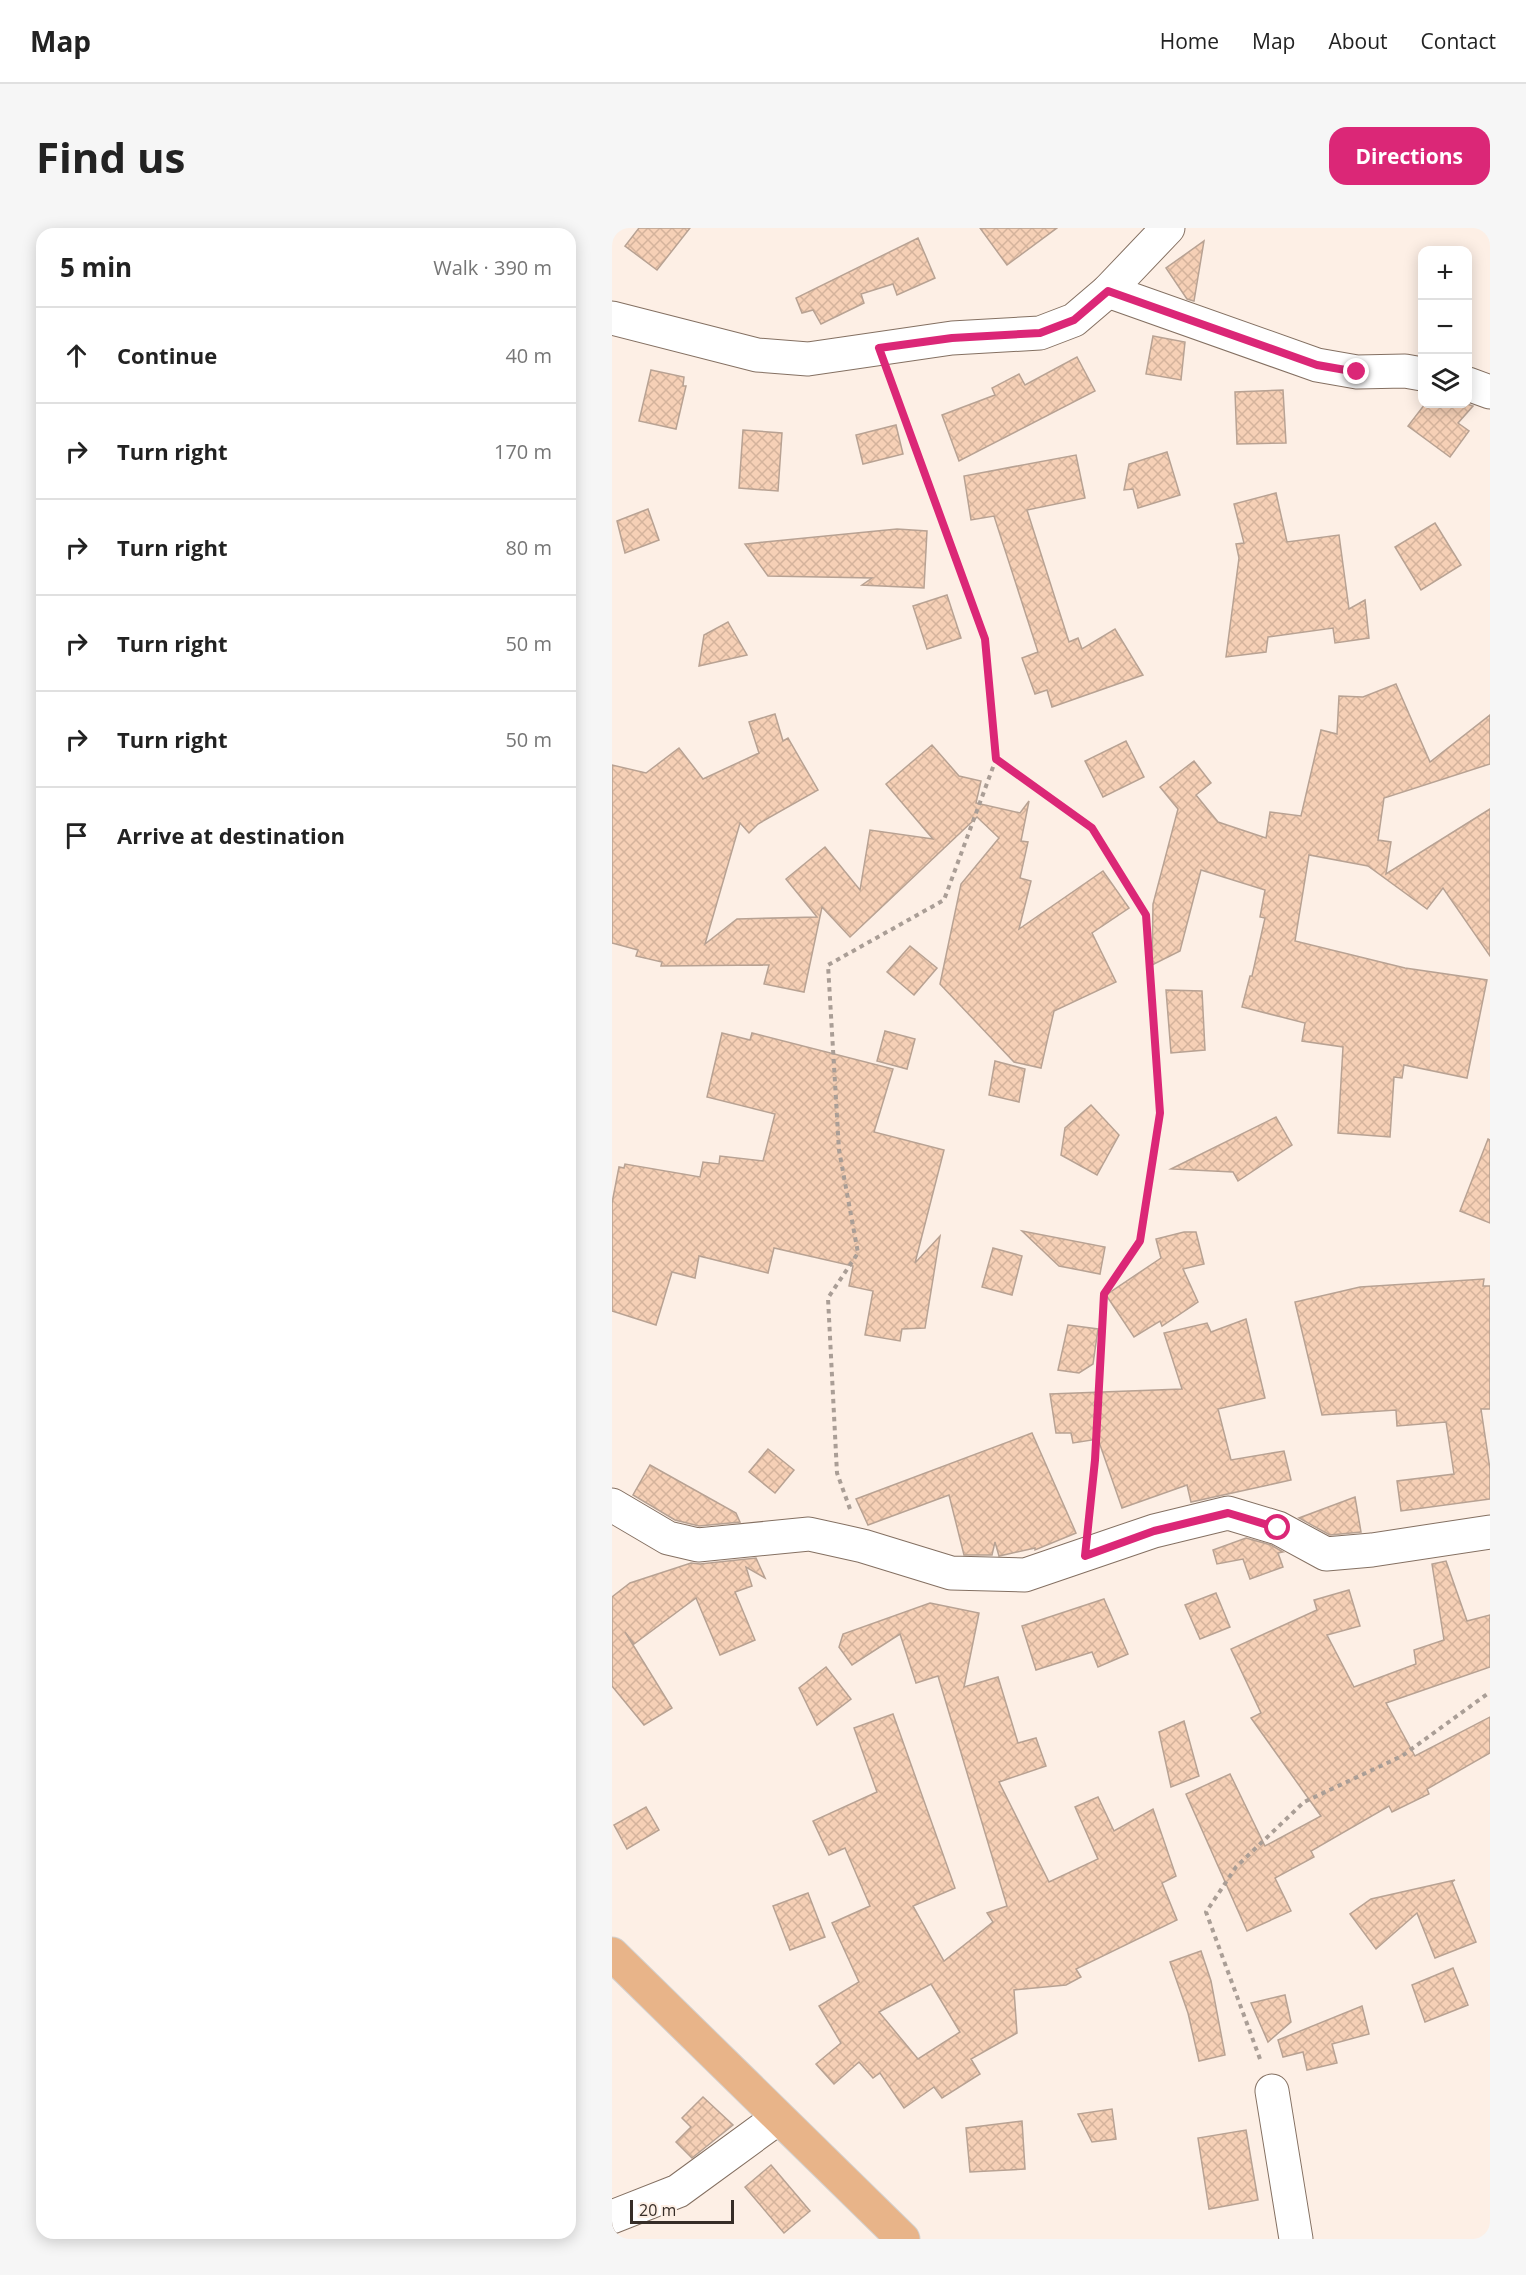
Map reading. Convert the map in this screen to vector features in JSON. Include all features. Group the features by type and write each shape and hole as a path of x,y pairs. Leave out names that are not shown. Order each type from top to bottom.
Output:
{"main road":[{"path":"612,1954 903,2239"}],"street":[{"path":"612,318 757,355 808,358 952,338 1040,333 1074,320 1108,291 1168,228"},
{"path":"1108,291 1317,365 1357,372 1405,371 1418,373"},
{"path":"1472,386 1490,392"},
{"path":"612,1505 668,1538 698,1545 809,1534 863,1546 951,1573 1024,1575 1154,1531 1228,1513 1278,1528 1326,1554 1372,1550 1490,1532"},
{"path":"1272,2091 1296,2239"},
{"path":"612,2217 678,2191 778,2118"}],"path":[{"path":"863,1546 837,1473 828,1298 858,1253 839,1150 828,965 944,900 996,759 985,639 879,348"},
{"path":"996,759 1092,828 1146,915 1160,1113 1140,1241 1104,1294 1095,1460 1085,1556"},
{"path":"1272,2091 1206,1912 1236,1867 1304,1802 1402,1756 1490,1692"}],"building":[{"path":"639,228 690,228 657,270 625,246"},
{"path":"980,228 1057,228 1007,265"},
{"path":"918,238 935,278 897,295 893,284 861,294 864,303 821,324 813,310 802,313 796,298"},
{"path":"1204,241 1194,301 1187,299 1166,268"},
{"path":"1153,336 1185,342 1181,380 1146,374"},
{"path":"1077,357 1095,391 959,461 942,415 995,395 992,388 1019,374 1025,385"},
{"path":"651,370 684,377 683,386 686,386 676,429 639,421"},
{"path":"1283,390 1286,443 1237,444 1235,392"},
{"path":"1422,408 1471,408 1458,423 1469,431 1450,457 1408,426"},
{"path":"896,425 903,454 863,464 856,435"},
{"path":"743,430 782,433 778,491 739,488"},
{"path":"1167,452 1180,495 1138,508 1133,489 1124,490 1129,464"},
{"path":"1076,455 1085,498 1027,510 1069,642 1078,638 1082,649 1115,629 1143,675 1052,707 1047,690 1035,694 1022,658 1038,652 994,516 971,520 964,476"},
{"path":"1276,493 1287,542 1339,535 1349,609 1365,600 1369,638 1335,643 1333,628 1268,637 1266,652 1226,657 1239,558 1236,544 1244,543 1234,504"},
{"path":"648,509 659,540 625,553 617,521"},
{"path":"1435,523 1461,565 1421,590 1395,547"},
{"path":"897,529 927,531 924,588 862,585 872,578 768,576 745,544"},
{"path":"947,595 961,638 927,649 913,606"},
{"path":"728,622 747,655 699,666 704,635"},
{"path":"1396,684 1430,762 1490,715 1490,764 1384,798 1378,840 1391,842 1386,874 1490,809 1490,956 1443,888 1427,909 1368,866 1309,855 1295,941 1405,968 1487,980 1467,1078 1404,1065 1402,1078 1394,1077 1390,1137 1338,1133 1343,1047 1302,1041 1305,1023 1242,1007 1250,976 1252,976 1265,918 1260,917 1265,890 1201,870 1180,951 1152,965 1153,904 1178,809 1160,787 1194,761 1211,783 1196,795 1218,822 1266,838 1270,812 1301,816 1321,730 1337,734 1339,696 1363,697"},
{"path":"775,714 783,741 788,738 818,790 758,824 749,833 740,823 705,944 737,919 817,917 786,879 825,847 860,890 870,830 933,839 886,784 932,745 959,776 981,781 976,803 1020,813 1029,801 1021,841 1028,842 1020,878 1031,881 1019,929 1103,871 1129,908 1092,933 1116,982 1054,1011 1041,1068 1014,1062 940,984 961,884 999,838 977,817 850,937 822,907 804,992 764,984 769,965 661,966 662,962 636,956 638,950 612,943 612,765 646,773 679,748 703,779 759,753 749,722"},
{"path":"1126,741 1144,777 1103,797 1085,761"},
{"path":"910,946 937,968 914,995 887,972"},
{"path":"1166,990 1202,991 1205,1050 1171,1053"},
{"path":"885,1031 915,1039 907,1069 877,1061"},
{"path":"722,1033 750,1040 752,1033 893,1069 874,1132 944,1150 915,1263 940,1236 925,1328 902,1329 900,1341 865,1335 873,1291 849,1286 853,1266 774,1248 768,1273 699,1256 695,1278 672,1272 656,1325 612,1311 612,1203 619,1167 624,1168 625,1164 700,1177 703,1162 719,1164 720,1156 763,1161 775,1114 707,1097"},
{"path":"995,1061 1025,1069 1019,1102 989,1095"},
{"path":"1091,1105 1119,1135 1097,1175 1061,1155 1065,1128"},
{"path":"1276,1117 1292,1145 1238,1181 1233,1172 1171,1169"},
{"path":"1488,1139 1490,1140 1490,1223 1460,1211"},
{"path":"1022,1231 1105,1247 1100,1274 1059,1266"},
{"path":"1184,1232 1196,1232 1204,1264 1183,1269 1198,1302 1162,1326 1160,1321 1134,1337 1106,1295 1161,1258 1156,1239"},
{"path":"993,1248 1022,1256 1012,1295 982,1287"},
{"path":"1484,1279 1483,1286 1490,1286 1490,1409 1481,1409 1490,1469 1490,1499 1401,1511 1397,1481 1454,1474 1446,1422 1397,1426 1396,1410 1322,1415 1295,1302 1360,1287"},
{"path":"1246,1319 1265,1398 1218,1409 1231,1460 1284,1451 1291,1480 1191,1502 1187,1485 1122,1508 1098,1439 1073,1443 1071,1433 1056,1433 1050,1394 1182,1389 1164,1333 1207,1323 1211,1332"},
{"path":"1068,1325 1098,1329 1093,1364 1079,1373 1058,1370"},
{"path":"1032,1433 1076,1533 1035,1550 1035,1548 999,1556 995,1542 992,1555 964,1555 949,1495 868,1525 856,1499"},
{"path":"768,1449 794,1470 775,1493 749,1472"},
{"path":"650,1465 736,1513 740,1522 699,1526 675,1520 633,1495"},
{"path":"1355,1497 1361,1532 1330,1535 1299,1518"},
{"path":"1246,1538 1271,1545 1283,1552 1278,1553 1283,1567 1250,1579 1243,1559 1217,1564 1213,1550"},
{"path":"756,1558 765,1578 746,1567 752,1586 735,1592 755,1640 720,1655 696,1598 634,1644 625,1632 672,1708 644,1725 612,1686 612,1597 630,1583 691,1563"},
{"path":"1446,1561 1467,1621 1490,1615 1490,1667 1386,1703 1415,1756 1490,1717 1490,1753 1427,1789 1429,1794 1392,1812 1389,1806 1311,1851 1314,1857 1275,1878 1291,1911 1247,1931 1186,1794 1230,1774 1265,1846 1321,1816 1251,1718 1261,1713 1231,1649 1317,1610 1314,1600 1349,1590 1360,1626 1327,1635 1354,1687 1416,1664 1414,1650 1444,1640 1432,1564"},
{"path":"1216,1593 1230,1627 1200,1639 1185,1605"},
{"path":"1104,1599 1128,1654 1098,1667 1092,1652 1036,1670 1022,1626"},
{"path":"930,1603 979,1613 964,1687 998,1677 1018,1743 1036,1738 1046,1766 999,1782 1049,1882 1098,1859 1075,1807 1098,1797 1114,1831 1153,1809 1176,1876 1162,1883 1177,1920 1076,1969 1081,1977 1066,1985 1014,1990 1017,2033 971,2059 980,2074 942,2098 934,2087 904,2108 880,2073 873,2078 859,2062 834,2084 816,2064 841,2043 819,2006 859,1982 832,1923 870,1906 845,1848 829,1855 813,1821 877,1792 854,1728 893,1714 955,1888 913,1906 944,1961 993,1922 987,1913 1007,1906 938,1676 916,1683 900,1634 852,1665 839,1647 843,1634","holes":["931,1984 960,2032 918,2059 879,2012"]},
{"path":"826,1667 851,1699 817,1725 799,1688"},
{"path":"1184,1721 1199,1776 1171,1787 1159,1732"},
{"path":"646,1807 659,1830 627,1849 614,1825"},
{"path":"1455,1880 1452,1882 1476,1942 1435,1958 1417,1913 1376,1949 1350,1914 1371,1899"},
{"path":"808,1893 825,1937 790,1950 773,1906"},
{"path":"1201,1951 1211,1981 1225,2055 1199,2061 1188,2013 1170,1962"},
{"path":"1453,1968 1468,2005 1425,2022 1412,1985"},
{"path":"1285,1995 1291,2022 1268,2042 1251,2003"},
{"path":"1362,2006 1369,2034 1332,2044 1337,2063 1307,2070 1303,2052 1283,2057 1278,2040"},
{"path":"703,2097 733,2125 692,2158 676,2142 691,2127 682,2118"},
{"path":"1112,2109 1116,2139 1092,2142 1078,2114"},
{"path":"1022,2121 1025,2169 970,2172 966,2128"},
{"path":"1246,2130 1258,2200 1209,2209 1198,2138"},
{"path":"771,2165 810,2211 784,2233 745,2187"}],"route":[{"path":"1278,1528 1228,1513 1154,1531 1085,1556 1095,1460 1104,1294 1140,1241 1160,1113 1146,915 1092,828 996,759 985,639 879,348 952,338 1040,333 1074,320 1108,291 1317,365 1357,372"}]}
